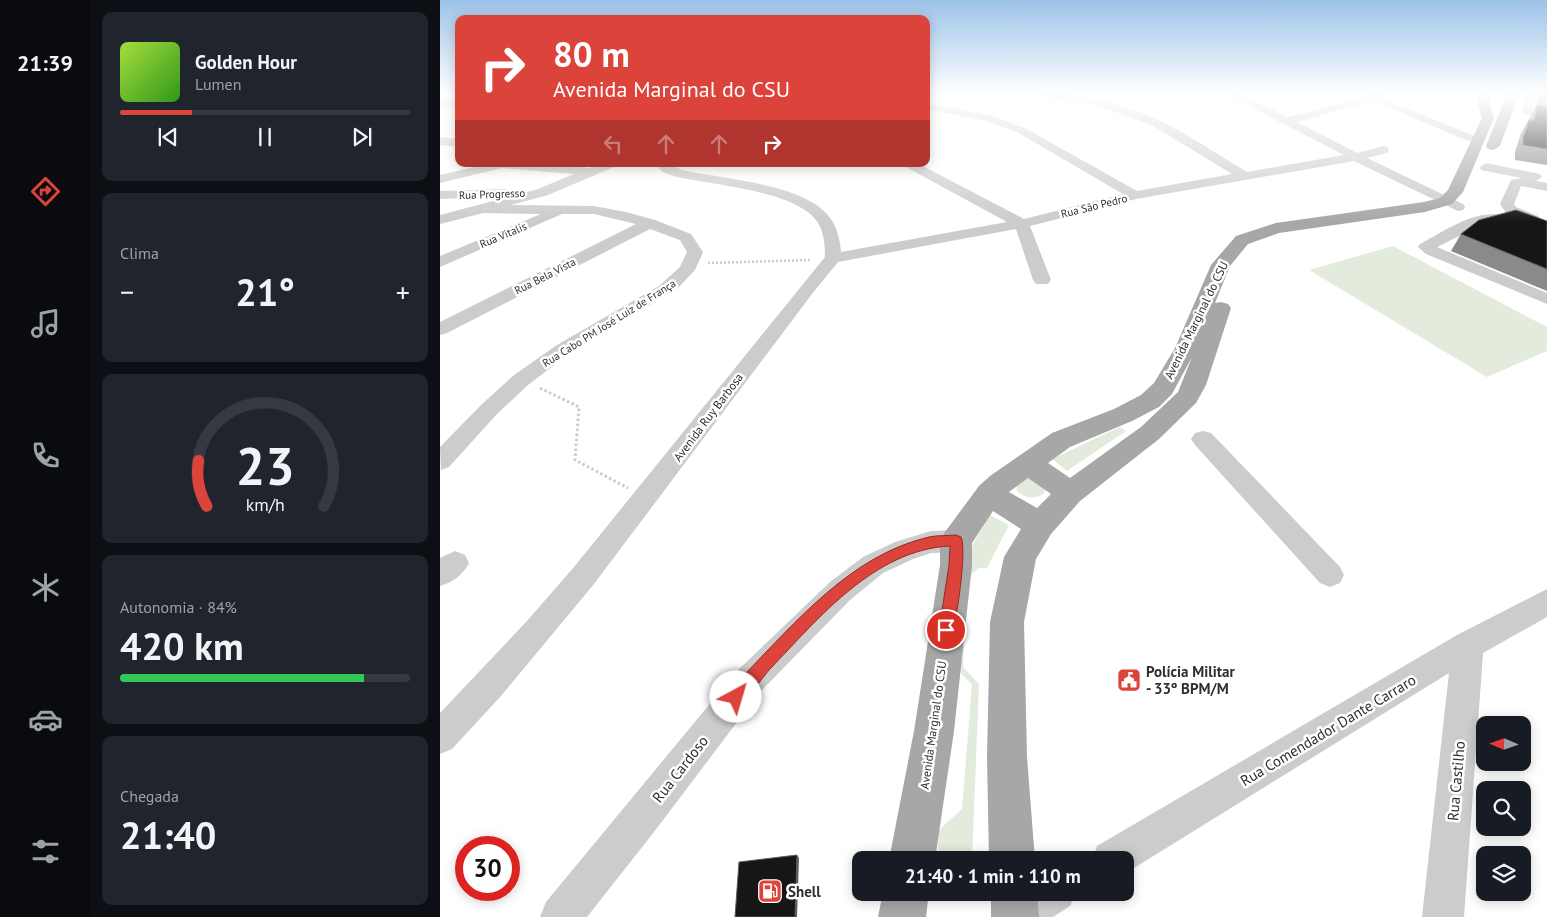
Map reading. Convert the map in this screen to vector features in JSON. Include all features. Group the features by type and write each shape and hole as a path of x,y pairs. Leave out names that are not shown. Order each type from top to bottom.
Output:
{"main road":[{"path":"1458,203 1455,192 1479,137"},
{"path":"1483,174 1496,137"},
{"name":"Avenida Marginal do CSU","path":"914,851 934,731 956,565 956,541 989,494 1027,463 1061,440 1123,415 1150,401 1163,388 1186,348 1220,265 1242,240 1276,228 1458,203"},
{"name":"Avenida Marginal do CSU","path":"1012,851 1007,757 1007,622 1020,557 1040,525 1070,493 1150,433 1187,397 1194,385 1229,284 1246,254 1258,244 1287,233 1404,219 1458,203"},
{"path":"1027,463 1070,493"},
{"path":"989,494 1040,525"},
{"path":"902,917 905,901"},
{"path":"1014,901 1015,917"}],"street":[{"path":"1032,137 1135,195"},
{"path":"1179,137 1246,177"},
{"path":"1317,137 1356,157 1458,203"},
{"path":"1465,137 1477,141"},
{"path":"440,141 455,143"},
{"name":"Rua São Pedro","path":"833,258 1022,224 1135,195 1246,177 1356,157 1383,150"},
{"path":"440,179 489,167"},
{"path":"536,167 592,172"},
{"path":"440,220 543,192 603,167"},
{"path":"666,167 678,173 771,192 808,206 820,215 827,224 833,246 833,258"},
{"path":"916,167 1022,224 1042,280"},
{"path":"440,171 464,173"},
{"path":"1483,174 1547,180"},
{"path":"1547,186 1525,182 1516,183 1507,204 1511,210 1547,224"},
{"name":"Rua Progresso","path":"440,195 543,192"},
{"path":"485,209 565,208 594,210 650,223 686,237 695,252 692,263"},
{"name":"Rua Vitalis","path":"440,262 565,208"},
{"path":"1547,234 1490,216 1482,218 1426,247 1547,299"},
{"name":"Rua Bela Vista","path":"440,329 650,223"},
{"name":"Avenida Ruy Barbosa","path":"440,737 532,640 833,258"},
{"name":"Rua Cabo PM José Luíz de França","path":"441,461 522,379 550,359 663,291 687,271 692,263"},
{"path":"1203,439 1330,574"},
{"name":"Rua Cardoso","path":"560,917 641,820 748,682 826,604 846,586 881,562 905,550 931,542 956,541"},
{"name":"Rua Comendador Dante Carraro","path":"1125,851 1468,645 1547,602"},
{"name":"Rua Castilho","path":"1443,917 1468,645"},
{"path":"1015,917 1041,901"}],"path":[{"path":"692,263 758,263 833,258"},
{"path":"522,379 579,407 575,460 646,497"}],"shaded area":[{"path":"1393,246 1547,327 1547,351 1487,377 1309,270"},
{"path":"1120,427 1126,431 1067,471 1052,459"},
{"path":"1025,476 1045,489 1044,494 1030,497 1024,496 1017,491 1016,481"},
{"path":"990,515 1009,525 987,568 979,568 968,577 963,667 979,684 972,851 938,851 939,830 962,809 972,685 953,664 961,582 973,544"}],"building":[{"path":"1547,137 1547,149 1523,145 1523,138"},
{"path":"1516,210 1547,221 1547,269 1461,234 1479,220"},
{"name":"Shell","path":"797,855 795,917 735,917 739,862"}],"place":[{"name":"Polícia Militar - 33º BPM/M","path":"1129,680"},
{"name":"Shell","path":"770,891"}],"route":[{"path":"736,697 791,637 840,591 873,566 905,550 931,542 956,541 956,565 946,630"}]}
